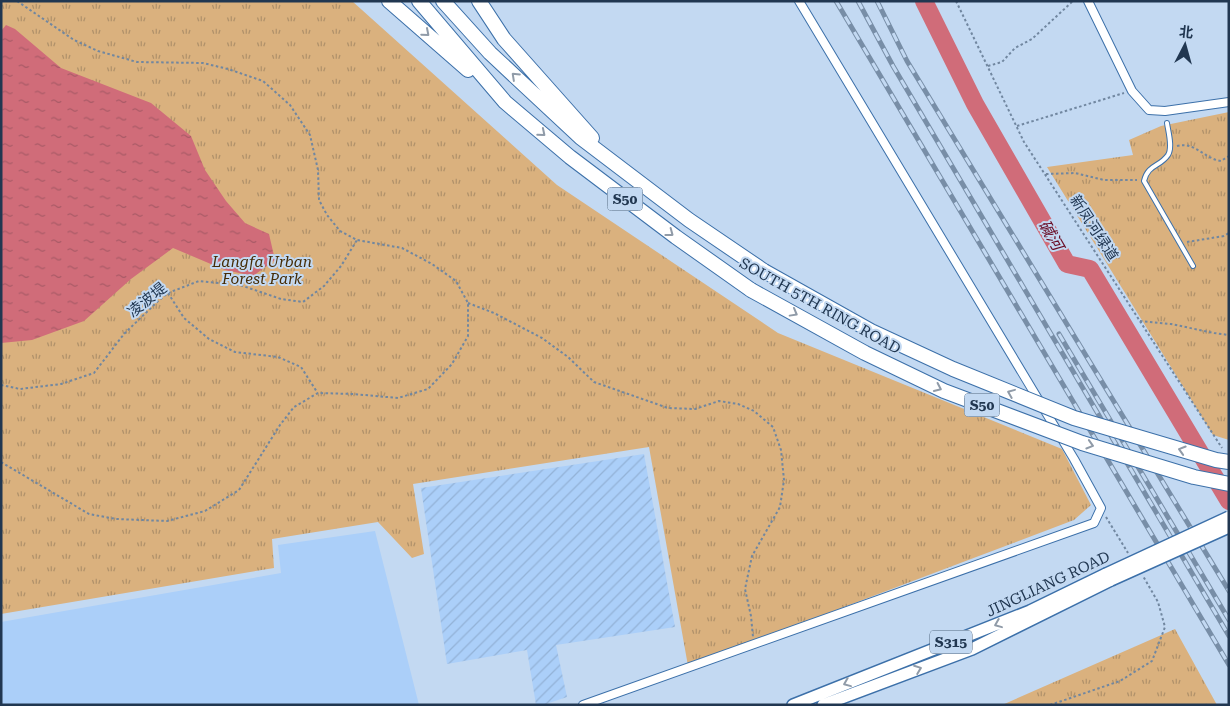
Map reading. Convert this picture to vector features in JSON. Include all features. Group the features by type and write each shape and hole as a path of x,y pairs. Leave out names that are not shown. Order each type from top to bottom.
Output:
{"highway":[{"path":"389,1 505,102"},
{"name":"SOUTH 5TH RING ROAD","path":"418,1 505,102 570,157 676,237 751,290 865,353 944,391 1082,443 1194,477 1229,484"},
{"name":"SOUTH 5TH RING ROAD","path":"444,1 504,66 581,138 689,220 764,271 871,331 953,370 1074,418 1226,456"},
{"path":"479,1 504,39 618,166"}],"main road":[{"name":"JINGLIANG ROAD","path":"823,705 972,648 1229,517"},
{"name":"JINGLIANG ROAD","path":"793,705 1030,611 1229,527"}],"street":[{"path":"583,705 1094,523 1101,508 1074,458 799,1"},
{"path":"1088,1 1132,91 1148,110 1165,110 1229,102"}],"lane":[{"path":"1167,123 1170,148 1168,155 1146,171 1144,180 1193,266"}],"path":[{"path":"1,462 89,514 116,519 167,520 205,511 239,490 280,425 294,407 318,393 398,398 428,389 452,364 468,336 468,303 456,281 432,264 402,248 357,240 340,231 327,215 319,200 318,170 310,135 290,105 263,81 203,63 137,62 98,51 74,40 17,1"},
{"name":"新凤河绿道","path":"956,1 1024,142 1226,456"},
{"path":"988,66 1002,62 1015,48 1032,39 1073,1"},
{"path":"1017,126 1132,91"},
{"path":"1170,148 1184,144 1193,147 1214,160 1221,161 1229,156"},
{"path":"1046,174 1075,173 1104,180 1144,180"},
{"path":"1180,243 1229,234"},
{"name":"凌波堤","path":"1,385 20,389 61,384 94,373 124,334 168,293 200,281 240,285 281,299 303,302 324,286 341,266 357,240"},
{"path":"168,293 184,318 209,340 235,352 278,357 301,367 318,393"},
{"path":"468,303 494,313 542,338 568,358 594,382 668,408 695,409 719,401 738,404 754,411 772,427 781,450 784,480 780,507 752,556 745,589 752,616 753,644"},
{"path":"1140,321 1171,324 1229,335"},
{"path":"1101,508 1130,556"},
{"path":"1050,705 1120,681 1152,661 1165,627 1158,602 1140,572"}],"shaded area":[{"path":"644,454 675,627 556,645 567,697 543,705 536,705 527,650 447,664 421,488"},
{"path":"375,531 419,705 1,705 1,622 281,573 278,545"}],"green space":[{"name":"Langfa Urban Forest Park","path":"1,1 352,1 557,185 778,333 1062,449 1091,505 1074,520 688,666 649,447 413,484 424,554 412,558 378,522 272,539 274,568 1,614"},
{"path":"1229,112 1229,440 1213,435 1047,167 1133,155 1129,140 1161,126"},
{"path":"1175,629 1217,705 1002,705"}],"water":[{"path":"6,25 15,29 61,68 151,103 191,136 205,170 226,201 245,223 269,234 275,260 253,276 225,270 173,248 131,279 84,321 32,340 1,343 1,31"}],"waterway":[{"name":"碱河","path":"924,1 975,104 1067,264 1090,269 1229,501"}],"railway":[{"path":"836,1 1229,665"},
{"path":"858,1 893,66 1229,636"},
{"path":"877,1 907,61 1229,591"},
{"path":"1059,334 1229,620"}]}
